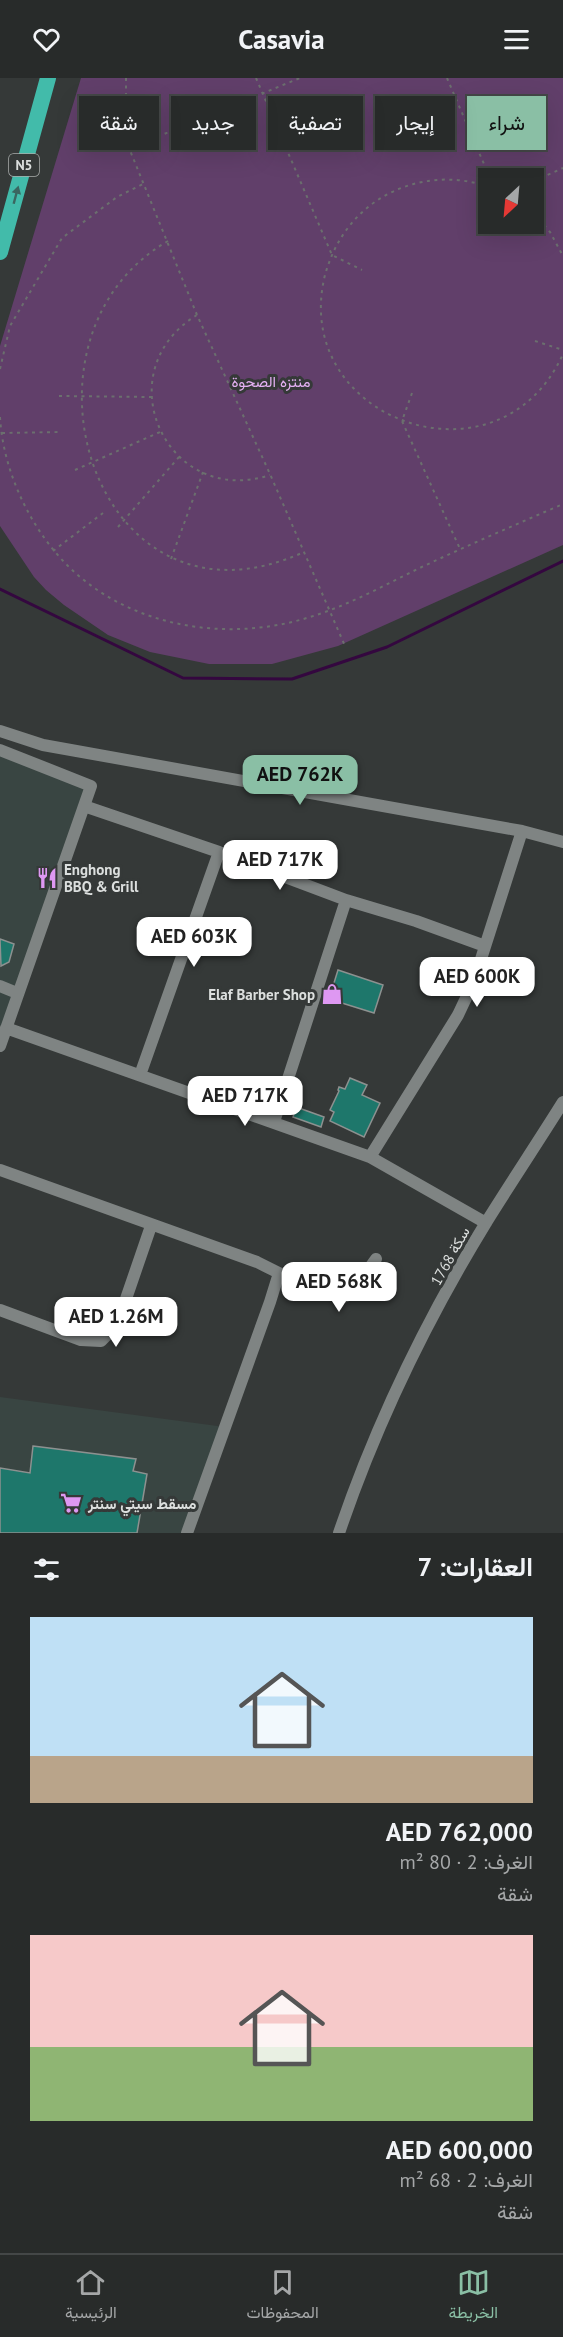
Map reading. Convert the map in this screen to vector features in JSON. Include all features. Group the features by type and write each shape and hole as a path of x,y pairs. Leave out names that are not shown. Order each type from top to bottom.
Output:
{"highway":[{"name":"N5","path":"0,252 48,78"}],"street":[{"path":"0,731 43,745 522,831 563,842"},
{"path":"0,750 91,786 0,1046"},
{"path":"84,806 219,852 346,900 416,921 485,946"},
{"path":"369,1157 458,1015 474,981 522,831"},
{"path":"140,1075 219,852"},
{"path":"274,1122 346,900"},
{"path":"0,986 17,993"},
{"path":"6,1028 369,1157 486,1223"},
{"name":"سكة 1768","path":"339,1533 360,1473 415,1351 486,1223 563,1102"},
{"path":"0,1170 151,1226 257,1262 341,1298 351,1294 376,1259"},
{"path":"0,1310 81,1340 101,1341 117,1325 151,1226"},
{"path":"187,1533 279,1273"}],"path":[{"path":"126,78 126,96"},
{"path":"256,78 332,255 362,270"},
{"path":"159,136 300,78"},
{"path":"447,78 486,168"},
{"path":"130,150 197,315 345,646"},
{"path":"544,177 563,168"},
{"path":"478,184 445,179 418,183 397,190 375,202 359,215 342,236 332,255 324,279 322,299 324,330 341,370 357,391 378,409 402,421 421,427 446,430 469,428 495,421 513,412 533,396 551,376 563,352 535,341"},
{"path":"0,369 10,326 62,238 117,197 145,183"},
{"path":"544,226 563,256"},
{"path":"151,248 168,241"},
{"path":"197,315 180,327 163,348 153,370 151,397 154,416 160,431 179,457 203,472 238,480 270,474"},
{"path":"59,391 59,403"},
{"path":"412,393 402,421 460,549"},
{"path":"59,396 151,397"},
{"path":"0,417 1,433 17,492 53,551 82,579 126,607 171,623 219,629 263,628 309,617 563,504"},
{"path":"1,433 63,434 62,428"},
{"path":"75,470 160,431"},
{"path":"118,527 179,457"},
{"path":"72,464 77,475"},
{"path":"171,559 203,472"},
{"path":"98,507 109,519"},
{"path":"53,551 103,513"},
{"path":"114,523 122,531"},
{"path":"158,553 171,559 207,567 235,569 270,564 304,552"}],"shaded area":[{"path":"0,750 91,786 0,1046"},
{"path":"0,1397 225,1427 187,1533 0,1533"}],"green space":[{"name":"منتزه الصحوة","path":"81,78 563,78 563,545 338,646 272,664 209,664 150,652 108,635 46,590 34,577 0,526 0,346"}],"building":[{"path":"0,939 14,944 9,962 1,966"},
{"path":"338,970 383,985 374,1013 329,999"},
{"path":"350,1078 367,1085 362,1095 380,1103 364,1137 330,1121 334,1112 330,1110 339,1087 345,1089"},
{"path":"296,1107 324,1117 321,1127 293,1117"},
{"name":"مسقط سيتي سنتر","path":"33,1446 136,1459 133,1471 147,1474 137,1533 0,1533 0,1468 30,1473"}],"waterway":[{"path":"0,589 183,678 292,679 387,647 563,561"}],"place":[{"name":"Enghong BBQ & Grill","path":"47,878"},
{"name":"Elaf Barber Shop","path":"332,994"},
{"name":"مسقط سيتي سنتر","path":"71,1503"}]}
